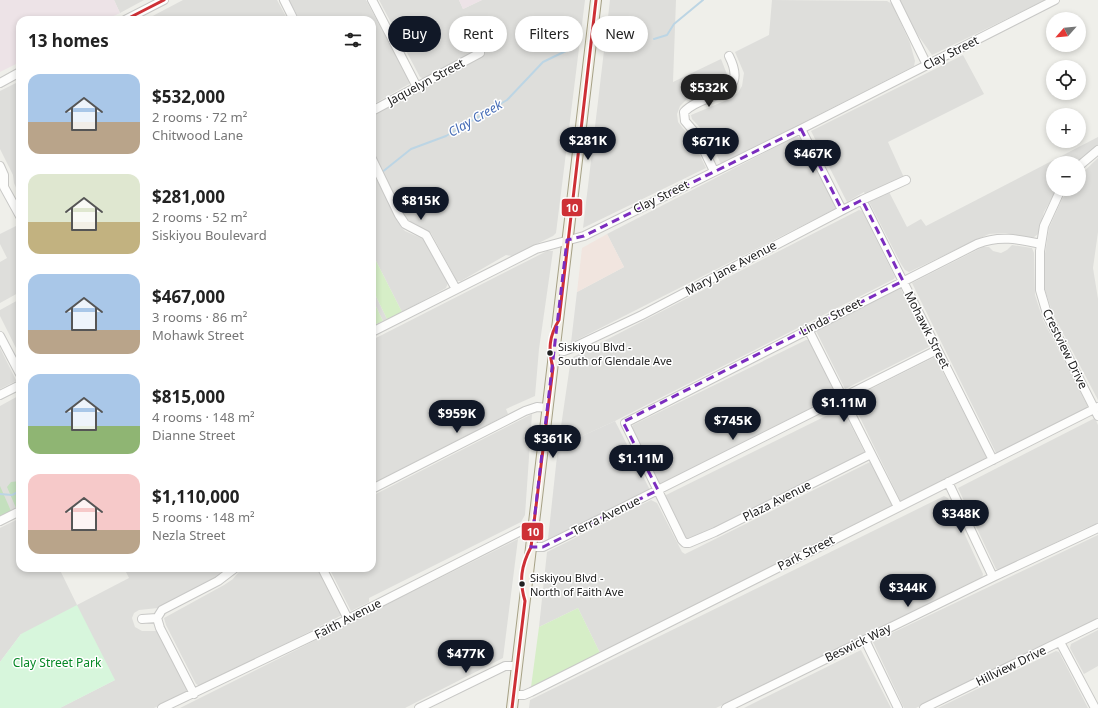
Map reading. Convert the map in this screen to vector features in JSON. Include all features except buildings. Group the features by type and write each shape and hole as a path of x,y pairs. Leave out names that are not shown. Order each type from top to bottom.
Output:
{"main road":[{"path":"512,708 596,0"}],"street":[{"path":"135,16 164,0"},
{"path":"284,0 292,16"},
{"path":"372,0 417,87"},
{"path":"895,0 927,65"},
{"name":"Clay Street","path":"376,330 536,249 584,236 801,129 1055,0"},
{"name":"Jaquelyn Street","path":"376,110 480,53"},
{"path":"714,171 696,134 685,122 684,112 690,106 721,93 731,87 734,74 733,64 729,56"},
{"path":"0,83 16,74"},
{"path":"801,129 842,210"},
{"path":"1086,160 1098,150"},
{"path":"0,166 4,175 2,188 16,210"},
{"path":"376,167 399,215 405,224 426,235 456,290"},
{"name":"Mary Jane Avenue","path":"555,350 564,351 572,348 642,315 842,210 906,180"},
{"name":"Crestview Drive","path":"1057,196 1047,216 1040,244 1038,277 1044,306 1097,410"},
{"name":"Mohawk Street","path":"862,200 993,460"},
{"name":"Linda Street","path":"658,490 625,426 627,420 987,240 1009,238 1040,244"},
{"path":"808,329 898,507"},
{"path":"0,336 16,366"},
{"name":"Terra Avenue","path":"531,547 544,547 937,350"},
{"path":"0,395 16,387"},
{"path":"376,487 525,411 537,407 548,408"},
{"name":"Park Street","path":"514,695 524,695 531,692 948,482 1097,410"},
{"name":"Plaza Avenue","path":"658,490 682,540 685,543 689,543 702,538 871,454"},
{"path":"948,482 993,578"},
{"path":"0,521 16,513"},
{"name":"Beswick Way","path":"726,708 1098,528"},
{"name":"Faith Avenue","path":"162,708 348,619 521,531 533,531"},
{"path":"194,694 160,628 157,618 162,610 218,581 230,572"},
{"path":"324,572 348,619"},
{"path":"142,619 157,618"},
{"name":"Hillview Drive","path":"924,708 1098,623"},
{"path":"865,640 898,708"},
{"path":"1060,642 1095,708"},
{"path":"419,708 505,666 517,666"}],"highlighted area":[{"path":"801,129 842,210 862,200 903,281 623,422 658,490 543,547 531,547 567,240 584,236"}],"shaded area":[{"path":"0,0 114,0 120,13 114,16 16,16 16,64 0,72"},
{"path":"114,0 144,0 120,13"},
{"path":"183,0 277,0 286,16 153,16"},
{"path":"289,0 366,0 375,16 298,16"},
{"path":"379,0 459,0 463,9 482,0 585,0 583,16 515,16 515,52 579,52 556,233 553,236 512,256 506,255 461,281 457,281 431,233 412,224 405,217 376,159 376,114 485,54 484,52 507,52 507,16 449,16 449,52 471,52 470,56 424,79 420,77 407,52 441,52 441,16 388,17"},
{"path":"459,0 482,0 463,9"},
{"path":"610,0 676,0 673,82 721,59 728,77 723,86 687,99 680,106 677,114 678,122 693,141 706,168 583,228 604,52 648,52 648,16 608,16"},
{"path":"772,0 887,1 892,4 910,43 915,61 914,66 721,164 707,135 692,119 691,115 727,100 738,93 742,86 744,73 735,52 769,35"},
{"path":"899,0 1046,0 932,55 915,31"},
{"path":"376,19 388,41 388,52 394,52 410,82 376,103"},
{"path":"963,55 984,94 888,142 906,182 888,190 907,227 921,219 926,226 1046,164 1046,196 1053,196 1044,212 1038,234 1033,238 1005,233 989,234 909,272 905,270 901,264 864,192 847,202 811,131"},
{"path":"16,83 16,188 13,175 0,149 0,91"},
{"path":"797,136 802,139 835,204 835,209 571,343 577,292 624,267 607,234"},
{"path":"1098,137 1098,146 1086,156 1061,156 1077,148 1086,148 1086,143"},
{"path":"1098,158 1098,232 1093,268 1098,299 1098,400 1053,314 1044,287 1044,260 1049,228 1064,196 1086,196 1086,169"},
{"path":"376,179 401,227 405,231 423,239 427,243 448,283 446,288 402,312 376,261"},
{"path":"859,210 862,211 895,277 894,279 615,421 558,447 571,358"},
{"path":"16,226 16,294 0,303 0,262 7,258 0,244 0,234"},
{"path":"607,234 624,267 577,292 582,248"},
{"path":"1012,245 1032,248 1034,253 1035,295 1043,320 1089,409 997,455 912,283 983,247 989,247 993,251 1001,253"},
{"path":"547,251 553,251 539,349 535,396 506,409 508,414 376,483 376,338"},
{"path":"900,287 929,347 845,389 815,329"},
{"path":"376,296 387,319 383,321 376,306"},
{"path":"16,301 16,348 0,316 0,310"},
{"path":"806,340 809,340 836,395 835,398 662,484 659,483 632,427 633,425"},
{"path":"0,348 16,381 0,389"},
{"path":"935,357 988,459 902,504 851,399"},
{"path":"16,397 16,508 0,517 0,406"},
{"path":"840,409 843,410 865,453 686,544 664,496"},
{"path":"532,414 525,515 521,522 369,598 369,602 351,611 331,572 376,572 376,494"},
{"path":"1095,418 1098,425 1098,523 999,570 996,569 958,488"},
{"path":"615,421 650,490 548,539 558,447"},
{"path":"870,462 892,504 892,508 600,653 578,608 539,627 547,552 651,500 657,503 682,552 685,554"},
{"path":"944,496 948,498 983,574 982,578 716,708 529,708 530,700"},
{"path":"16,520 16,572 61,572 77,605 129,578 126,572 226,572 158,608 139,610 134,613 132,618 135,627 142,631 157,631 187,690 185,694 154,708 60,708 115,680 21,634 0,662 0,528"},
{"path":"1098,535 1098,618 916,708 904,708 873,642"},
{"path":"518,539 503,658 405,708 180,708"},
{"path":"239,572 320,572 342,615 205,685 200,686 196,684 166,625 164,618 233,579"},
{"path":"1098,630 1098,666 1084,674 1070,648 1071,644"},
{"path":"861,650 891,708 744,708 859,651"},
{"path":"1056,651 1059,652 1088,708 938,708"}],"green space":[{"path":"376,261 402,312 387,319 376,296"},
{"path":"376,306 383,321 376,324"},
{"path":"16,481 16,508 7,487 11,482"},
{"path":"0,486 11,511 0,517"},
{"name":"Clay Street Park","path":"77,605 115,680 60,708 0,708 0,662 21,634"},
{"path":"578,608 600,653 531,687 539,627"}],"waterway":[{"name":"Clay Creek","path":"654,39 667,35 674,24 703,0"},
{"name":"Clay Creek","path":"381,173 411,149 446,136 507,100 543,62 564,52"},
{"name":"Clay Creek","path":"0,494 12,495 16,493"}],"transit line":[{"name":"10","path":"133,16 164,0"},
{"name":"10","path":"512,708 525,601 522,587 522,574 523,567 531,547 553,368 550,355 550,343 551,337 559,320 596,0"}],"place":[{"name":"Siskiyou Blvd - South of Glendale Ave","path":"550,353"},
{"name":"Siskiyou Blvd - North of Faith Ave","path":"522,584"}]}
